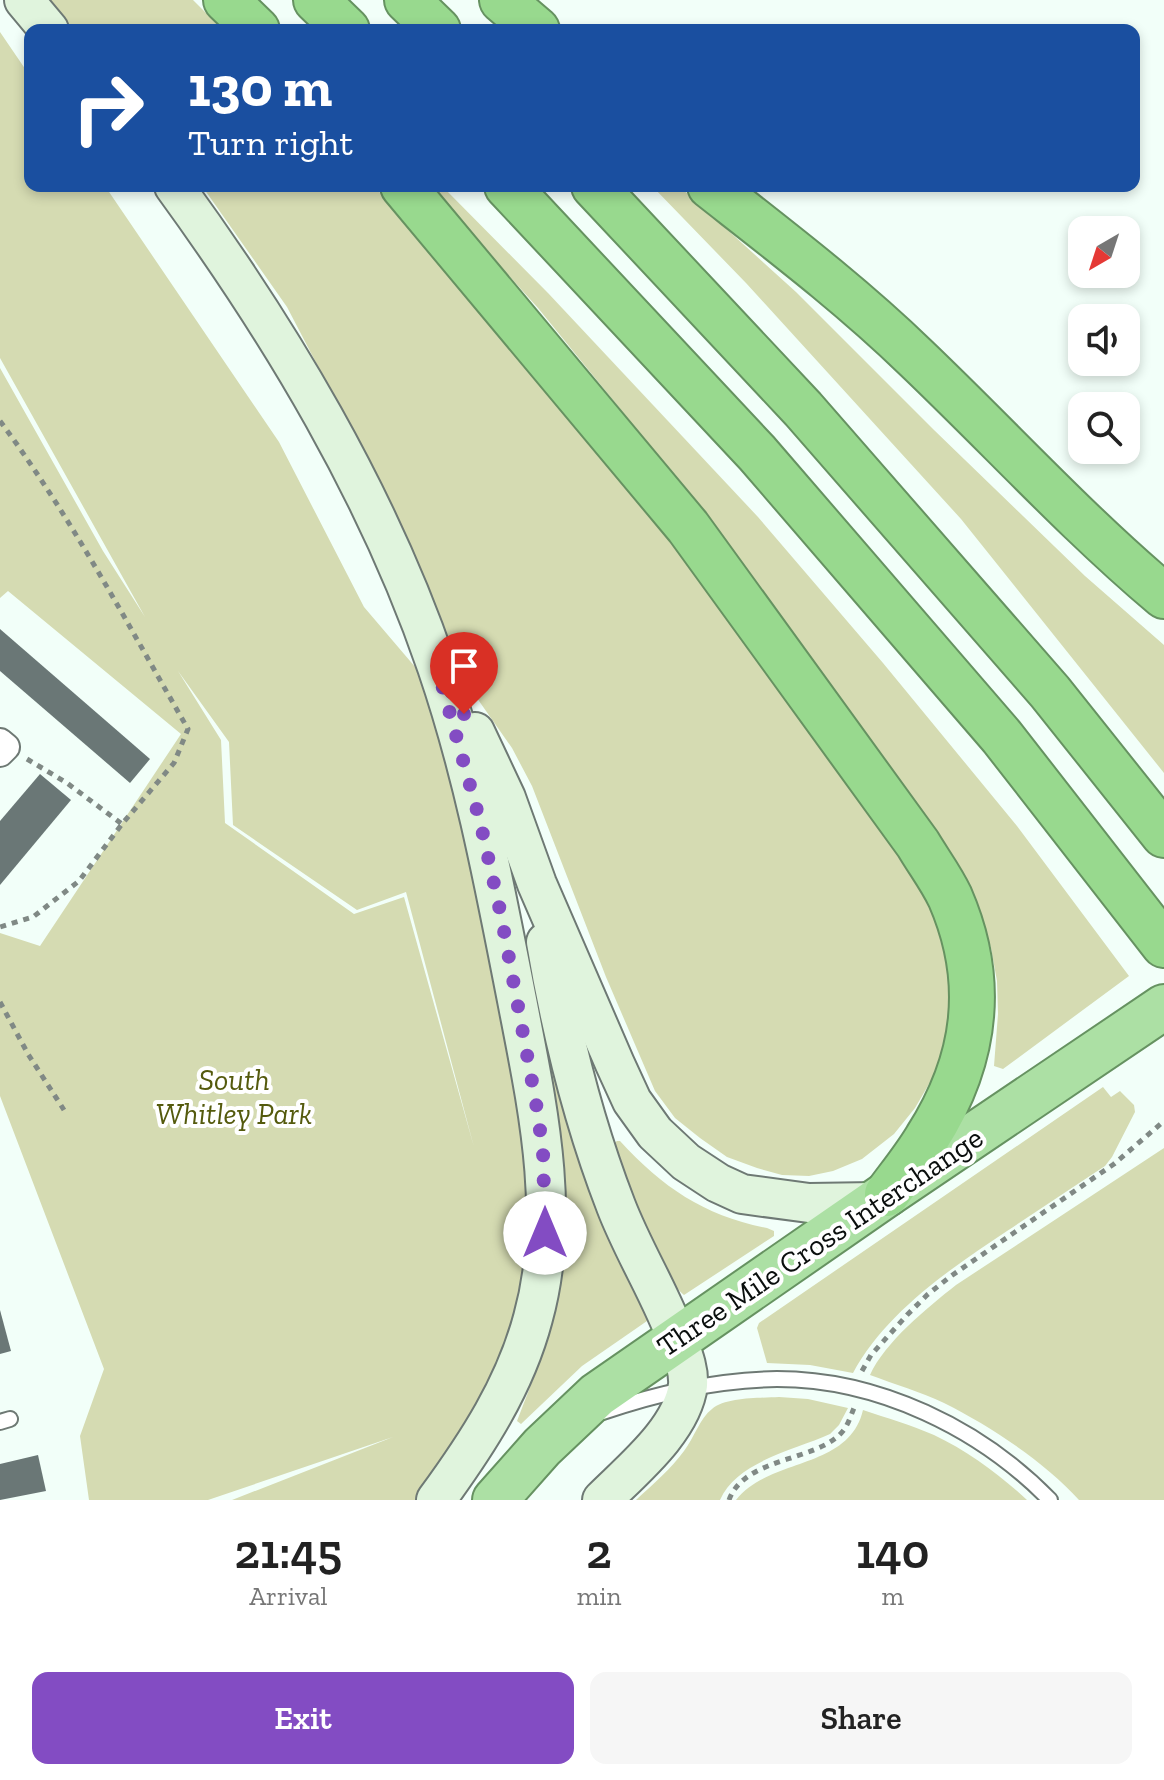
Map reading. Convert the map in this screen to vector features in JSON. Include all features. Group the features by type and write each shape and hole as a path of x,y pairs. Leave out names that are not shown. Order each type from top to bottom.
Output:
{"highway":[{"path":"226,0 251,24"},
{"path":"316,0 341,24"},
{"path":"407,0 432,24"},
{"path":"502,0 530,24"},
{"path":"408,192 688,527 909,832 949,894 970,966 971,1027 965,1054 944,1108 927,1139 881,1198"},
{"path":"513,192 757,453 1002,737 1164,945"},
{"path":"600,192 803,409 1050,692 1164,835"},
{"path":"717,192 879,323 1109,548 1164,596"},
{"name":"Three Mile Cross Interchange","path":"495,1500 542,1447 597,1395 1164,1007"}],"main road":[{"path":"24,0 44,24"},
{"path":"178,192 227,259 283,347 368,503 406,586 437,667 469,777 501,915 543,1151 546,1211 542,1271 534,1317 518,1362 492,1418 436,1500"},
{"path":"437,667 478,737 506,798 537,884 632,1101 655,1133 671,1150 718,1183 742,1194 809,1203 881,1198"},
{"path":"537,884 565,1040 595,1142 617,1207 663,1303 686,1363 688,1379 673,1422 660,1442 602,1500"}],"lane":[{"path":"566,1424 636,1401 687,1389 779,1379 836,1385 883,1397 944,1422 1013,1466 1050,1500"}],"path":[{"path":"0,421 78,539 188,729 174,763 79,881 33,917 0,927"},
{"path":"2,747 67,783 122,824"},
{"path":"0,1002 28,1054 64,1110"},
{"path":"863,1370 871,1355 927,1295 1114,1164 1164,1121"},
{"path":"729,1500 746,1477 830,1442 843,1431 853,1411"}],"green space":[{"path":"48,0 193,0 217,24 69,24"},
{"name":"South Whitley Park","path":"0,32 24,67 24,192 109,192 279,442 364,607 416,668 455,776 536,1195 522,1329 423,1500 232,1500 393,1437 208,1500 89,1500 80,1436 104,1369 0,1096 0,933 40,946 181,734 8,591 0,598 0,368 103,551 145,617 0,358","holes":["178,671 229,742 233,825 357,910 406,892 474,1147 404,897 354,914 225,823 221,740"]},
{"path":"206,192 379,192 548,387 692,569 921,881 950,961 953,1000 948,1038 936,1072 915,1108 894,1134 862,1159 833,1171 809,1176 782,1175 757,1168 727,1157 700,1138 675,1118 655,1091 606,977 532,786 512,748 465,681 387,499 287,307"},
{"path":"433,192 448,192 548,293 758,517 1017,826 1129,976 1003,1069 994,1066 998,1014 997,981 991,948 978,908 933,832 744,572 617,405 538,308"},
{"path":"658,192 686,192 796,292 1085,576 1164,645 1164,773 961,519 746,283"},
{"path":"541,1024 544,1025 649,1316 647,1321 582,1366 521,1424 517,1421 547,1343 564,1261 564,1214"},
{"path":"1103,1087 1111,1097 1120,1091 1134,1105 1135,1112 1105,1166 986,1245 921,1293 883,1331 853,1373 810,1365 767,1363 757,1328 759,1323"},
{"path":"617,1141 686,1198 724,1216 774,1231 774,1236 684,1295 671,1278 642,1218 615,1149 614,1143"},
{"path":"1164,1148 1164,1500 1079,1500 1016,1446 962,1412 870,1375 896,1338 956,1285"},
{"path":"808,1399 848,1408 830,1434 753,1466 739,1475 720,1500 636,1500 679,1458 712,1409 735,1400"},
{"path":"863,1410 947,1441 983,1464 1027,1500 736,1500 768,1476 826,1454 842,1443 855,1429"}],"building":[{"path":"0,629 150,759 130,783 0,671"},
{"path":"40,774 71,800 0,885 0,821"},
{"path":"0,1310 11,1351 0,1354"},
{"path":"38,1455 46,1491 0,1500 0,1464"}],"route":[{"path":"464,714 437,667 488,850 501,915 543,1151 545,1233"}]}
